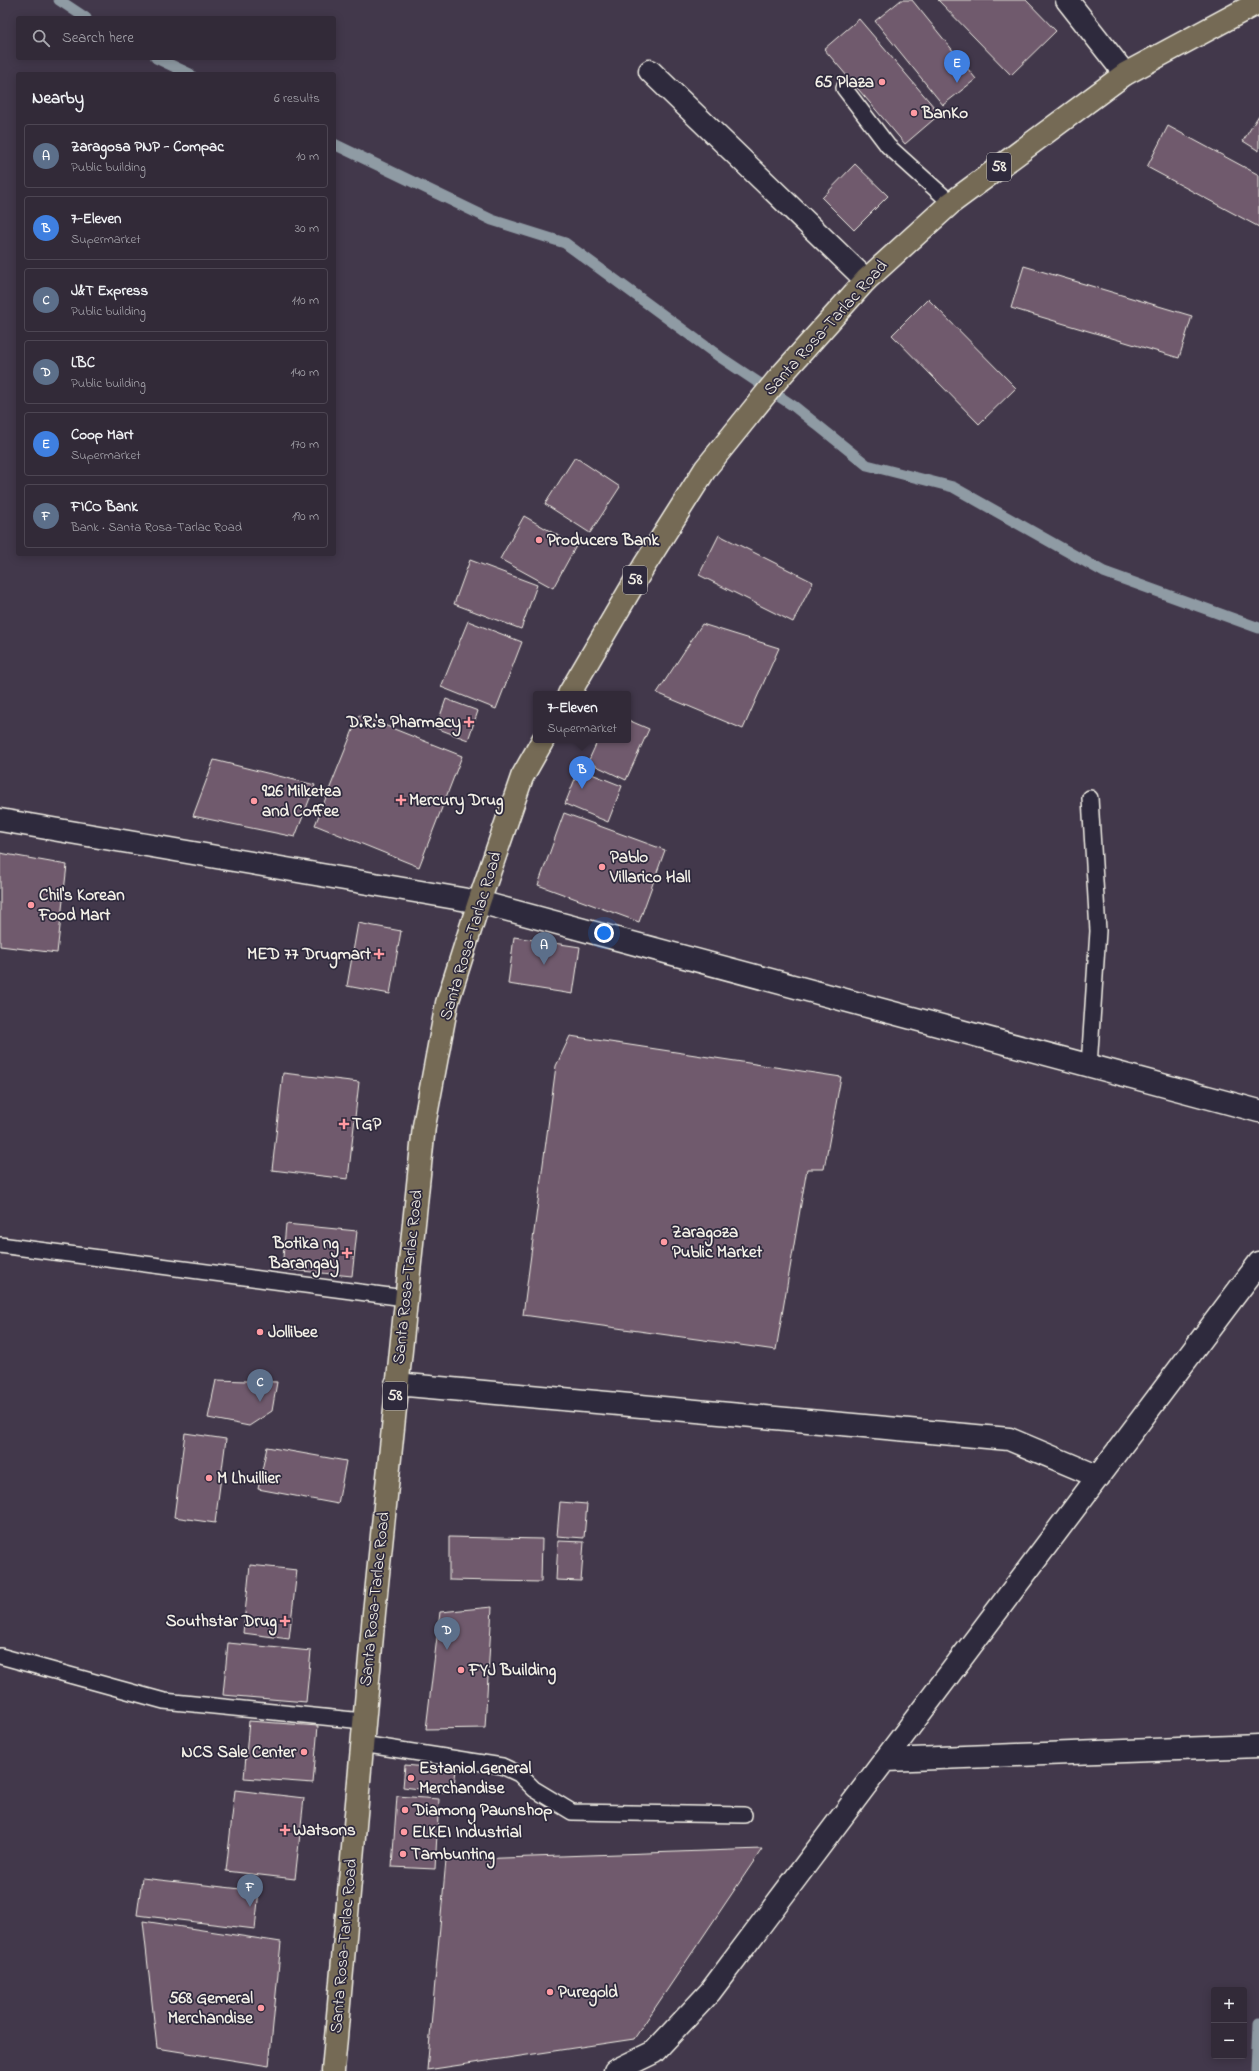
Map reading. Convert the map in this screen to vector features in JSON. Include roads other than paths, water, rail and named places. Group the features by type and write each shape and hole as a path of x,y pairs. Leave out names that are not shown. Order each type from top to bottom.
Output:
{"highway":[{"name":"Santa Rosa-Tarlac Road","path":"571,691 644,566 706,468 777,380 866,280 951,203 1125,74 1259,2"},
{"name":"Santa Rosa-Tarlac Road","path":"333,2071 396,1384 427,1110 447,1003 479,902 522,776 541,743"}],"street":[{"path":"1067,0 1125,74"},
{"path":"650,71 866,280"},
{"path":"0,820 479,902 1259,1111"},
{"path":"615,2071 654,2052 710,1992 1259,1263"},
{"path":"396,1384 1009,1439 1098,1476"},
{"path":"886,1760 1259,1746"}],"lane":[{"path":"844,88 888,146 951,203"},
{"path":"1090,798 1098,931 1090,1066"},
{"path":"0,1246 405,1298"},
{"path":"0,1656 164,1701 364,1721"},
{"path":"362,1744 502,1766 519,1774 534,1789 572,1812 744,1815"}],"waterway":[{"path":"59,0 83,16"},
{"path":"160,60 186,72"},
{"path":"336,145 492,220 565,243 720,357 795,407 867,465 953,487 1104,572 1259,628"},
{"path":"1257,2071 1259,2025"}],"place":[{"name":"65 Plaza","path":"882,82"},
{"name":"Coop Mart","path":"957,83"},
{"name":"BanKo","path":"914,113"},
{"name":"Producers Bank","path":"539,540"},
{"name":"D.R.'s Pharmacy","path":"469,722"},
{"name":"7-Eleven","path":"582,789"},
{"name":"Mercury Drug","path":"401,800"},
{"name":"926 Milketea and Coffee","path":"254,801"},
{"name":"Pablo Villarico Hall","path":"602,867"},
{"name":"Chil's Korean Food Mart","path":"31,905"},
{"name":"MED 77 Drugmart","path":"379,954"},
{"name":"Zaragosa PNP - Compac","path":"544,965"},
{"name":"TGP","path":"344,1124"},
{"name":"Zaragoza Public Market","path":"664,1242"},
{"name":"Botika ng Barangay","path":"347,1253"},
{"name":"Jollibee","path":"260,1332"},
{"name":"J&T Express","path":"260,1402"},
{"name":"M Lhuillier","path":"209,1478"},
{"name":"Southstar Drug","path":"285,1621"},
{"name":"LBC","path":"447,1650"},
{"name":"FYJ Building","path":"461,1670"},
{"name":"NCS Sale Center","path":"304,1752"},
{"name":"Estaniol General Merchandise","path":"411,1778"},
{"name":"Diamong Pawnshop","path":"405,1810"},
{"name":"Watsons","path":"285,1830"},
{"name":"ELKEI Industrial","path":"404,1832"},
{"name":"Tambunting","path":"403,1854"},
{"name":"FICO Bank","path":"250,1907"},
{"name":"Puregold","path":"550,1992"},
{"name":"568 Gemeral Merchandise","path":"261,2008"}]}
